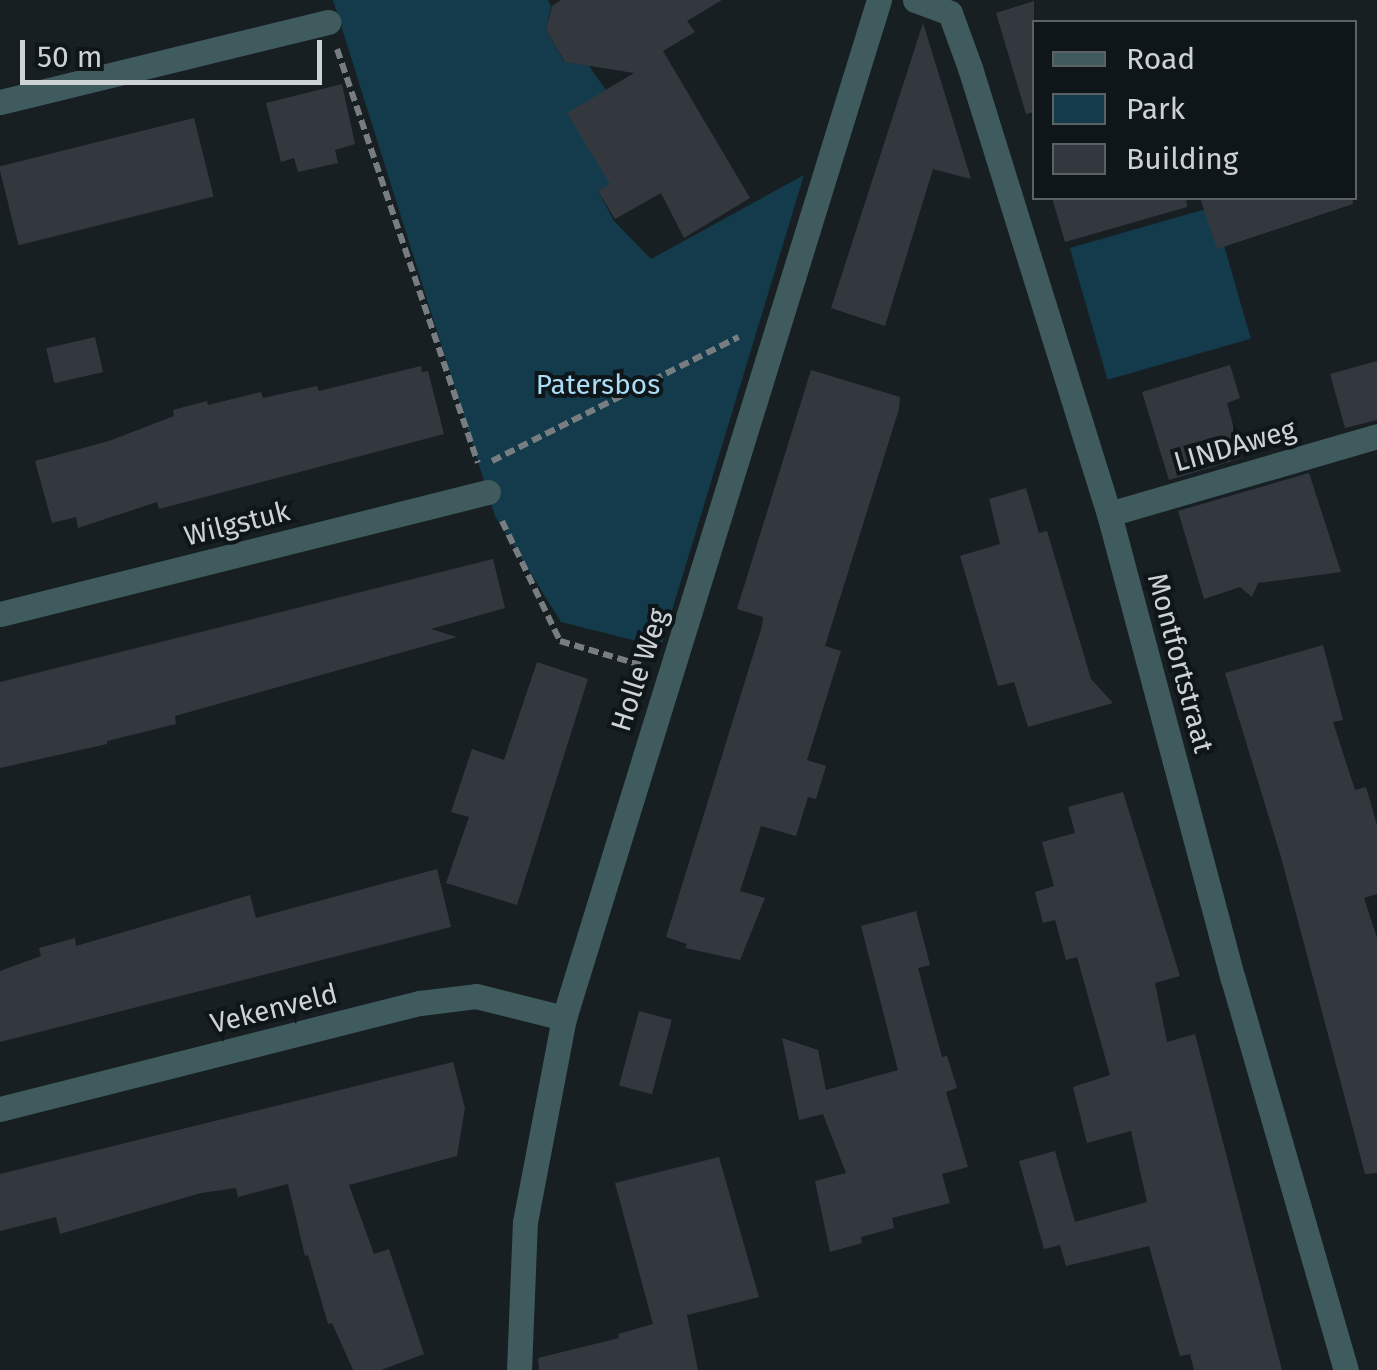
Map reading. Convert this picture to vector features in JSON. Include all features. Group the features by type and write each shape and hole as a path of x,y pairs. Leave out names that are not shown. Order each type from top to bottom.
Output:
{"street":[{"name":"Holle Weg","path":"518,1370 525,1222 564,1018 880,0"},
{"name":"Montfortstraat","path":"916,0 942,8 955,20 1109,514 1233,979 1346,1370"},
{"path":"0,102 328,22"},
{"name":"LINDAweg","path":"1109,514 1377,436"},
{"name":"Wilgstuk","path":"0,614 488,492"},
{"name":"Vekenveld","path":"0,1109 420,1003 476,996 564,1018"}],"path":[{"path":"328,22 488,492 560,640 670,674"},
{"path":"488,492 492,460 784,315"}],"green space":[{"name":"Patersbos","path":"333,0 548,0 551,6 546,30 564,61 589,66 606,90 641,166 598,191 614,221 651,259 804,175 661,647 561,622 495,516"},
{"path":"1213,207 1251,339 1108,380 1070,248"}],"building":[{"path":"561,0 722,0 687,21 695,32 663,51 750,198 684,238 661,193 615,219 598,191 610,184 567,113 634,73 565,62 546,30 552,6"},
{"path":"1034,1 1032,112 1026,114 996,13"},
{"path":"923,23 971,179 933,169 885,326 831,308"},
{"path":"342,84 355,144 335,150 338,163 298,172 294,158 281,162 266,103"},
{"path":"194,118 214,197 19,245 0,166"},
{"path":"1053,200 1186,200 1187,207 1065,242"},
{"path":"1201,200 1352,200 1353,204 1217,249"},
{"path":"95,337 103,372 54,383 46,348"},
{"path":"1377,361 1377,420 1345,428 1330,374"},
{"path":"1230,365 1240,398 1227,403 1242,458 1169,480 1142,392"},
{"path":"421,366 422,372 428,371 444,434 159,509 157,502 78,528 76,517 52,523 35,461 109,441 174,416 173,410 207,401 208,405 261,392 263,398 317,386 319,391"},
{"path":"811,370 900,397 899,409 825,646 841,651 807,760 826,766 816,799 808,797 796,836 761,826 740,891 765,898 740,960 685,948 687,944 666,937 762,626 763,617 737,609"},
{"path":"1309,473 1341,572 1258,583 1252,597 1240,587 1204,599 1178,511"},
{"path":"1026,488 1039,533 1047,531 1091,679 1113,703 1028,727 1014,682 998,686 960,556 1000,544 989,499"},
{"path":"493,559 505,608 431,629 457,637 175,716 176,724 107,744 0,768 0,682"},
{"path":"1323,645 1343,720 1333,722 1355,790 1366,787 1377,825 1377,894 1364,898 1377,938 1377,1173 1365,1174 1281,857 1225,673"},
{"path":"537,662 588,679 517,905 446,883 469,817 451,812 472,749 504,760"},
{"path":"1123,792 1180,976 1155,983 1167,1042 1195,1034 1282,1370 1194,1370 1190,1354 1180,1356 1149,1246 1066,1266 1060,1245 1044,1249 1019,1161 1055,1151 1075,1222 1147,1202 1131,1131 1087,1143 1073,1087 1110,1075 1077,957 1066,960 1055,920 1043,923 1035,892 1054,886 1042,842 1075,833 1068,807"},
{"path":"437,869 451,927 0,1042 0,971 41,956 39,948 75,938 76,946 250,895 256,918"},
{"path":"916,911 930,965 918,968 942,1057 947,1056 957,1088 946,1092 968,1167 942,1174 950,1203 892,1218 894,1228 861,1237 862,1243 830,1252 815,1181 846,1173 823,1114 799,1120 782,1038 818,1050 826,1090 898,1070 861,926"},
{"path":"639,1011 672,1020 652,1094 619,1085"},
{"path":"453,1062 465,1108 457,1156 349,1185 374,1254 389,1249 424,1354 381,1370 353,1370 332,1323 328,1324 308,1255 305,1256 288,1184 238,1197 236,1188 201,1193 60,1234 56,1217 0,1231 0,1174"},
{"path":"719,1157 759,1297 687,1315 698,1370 539,1370 538,1358 619,1338 618,1334 653,1324 615,1183"}]}
